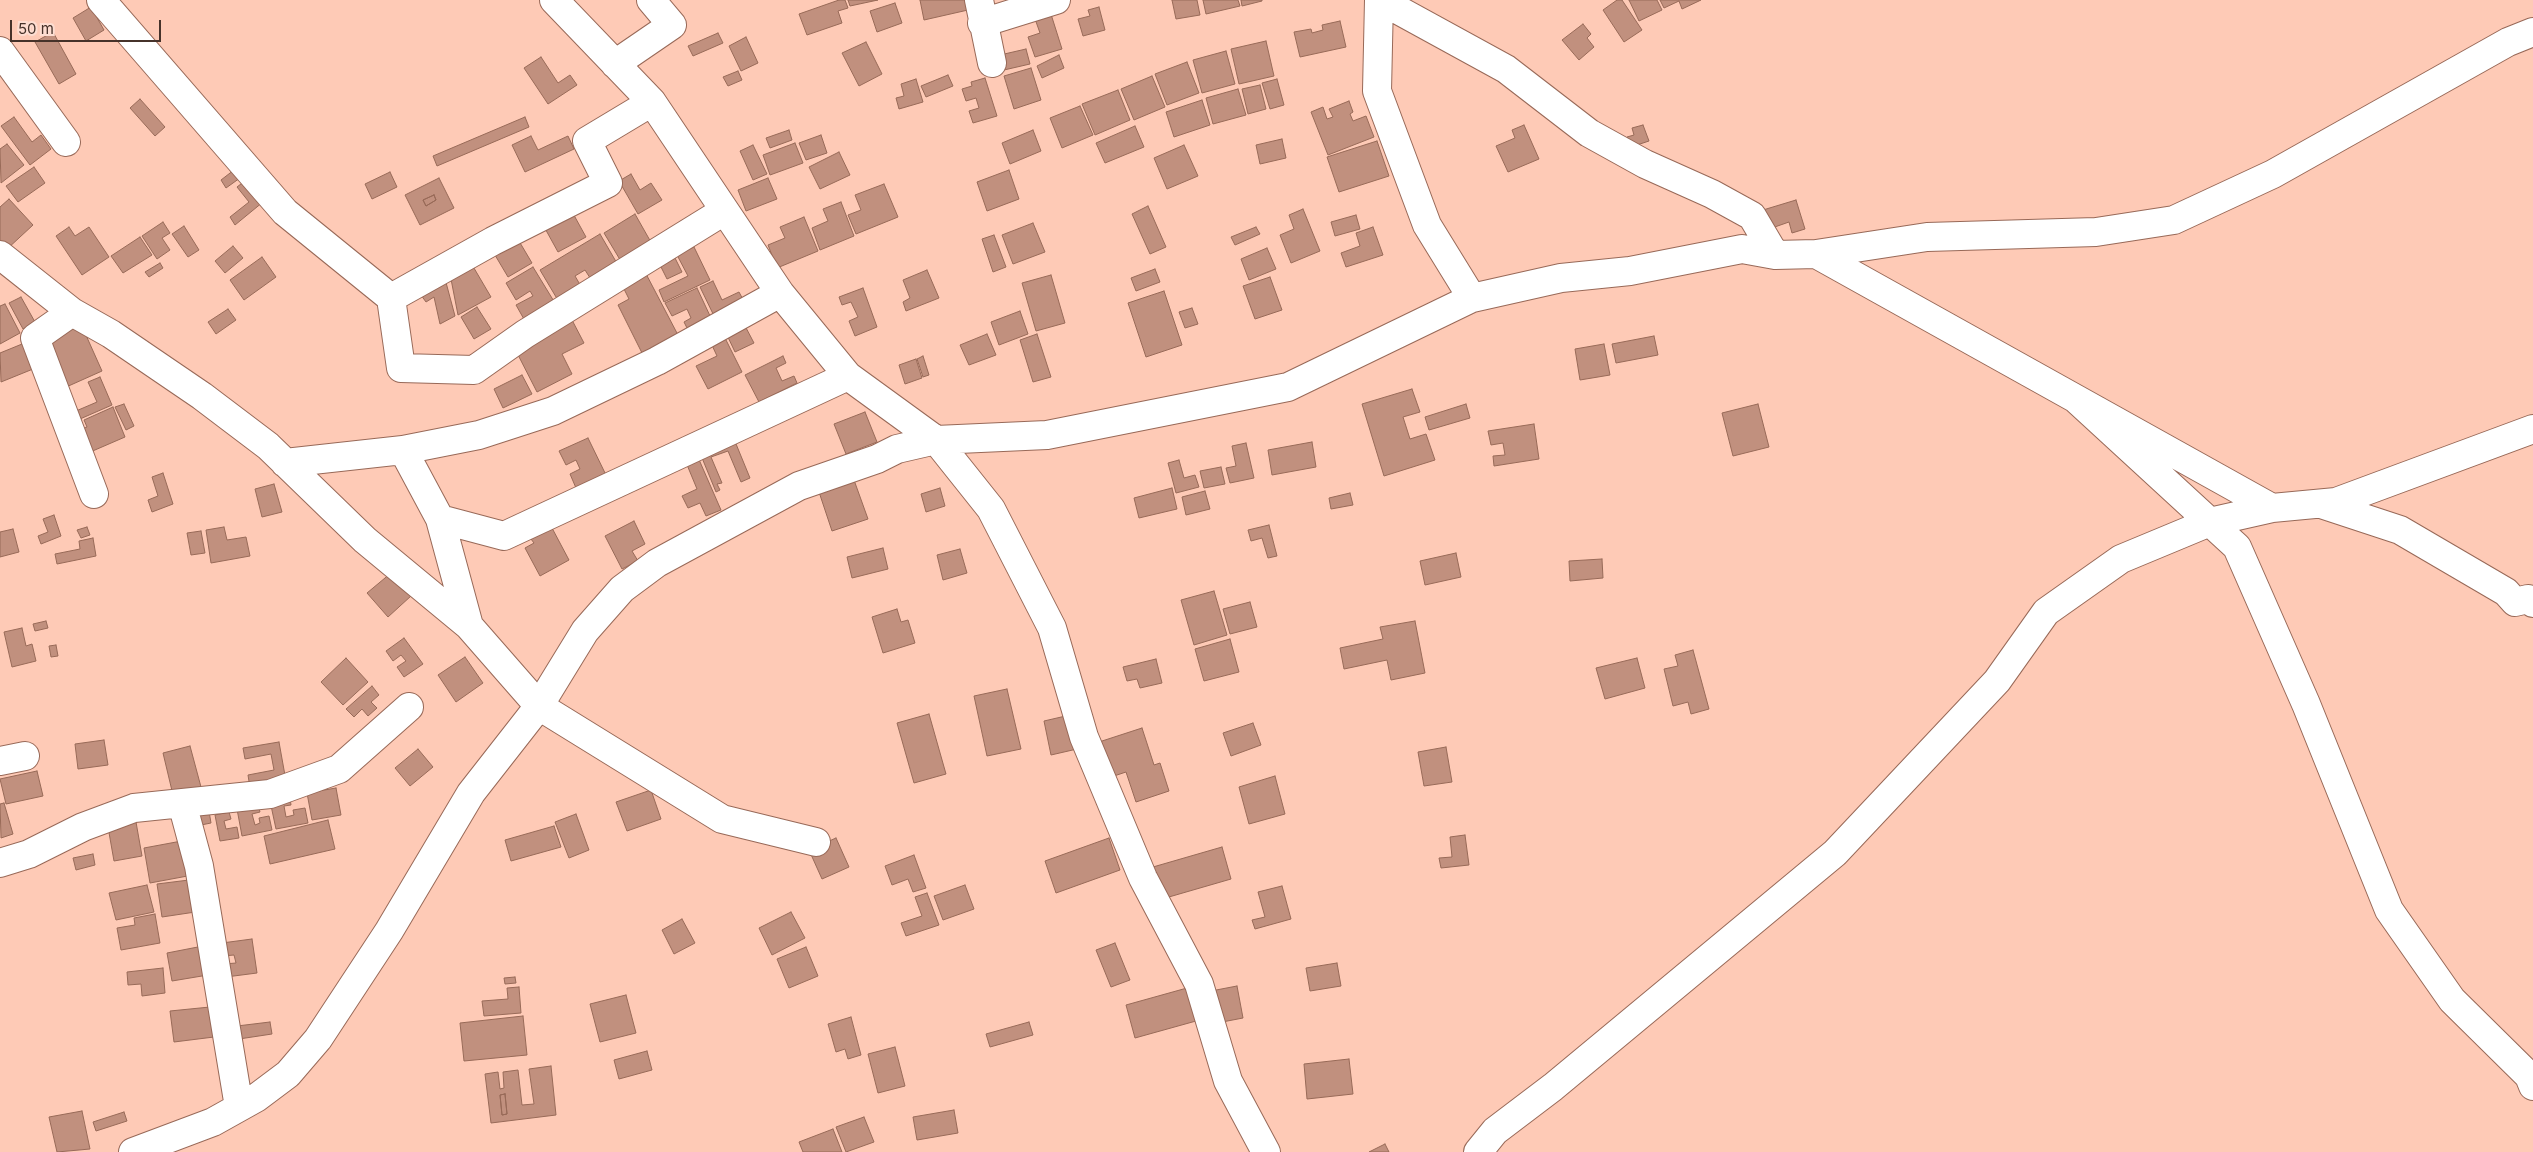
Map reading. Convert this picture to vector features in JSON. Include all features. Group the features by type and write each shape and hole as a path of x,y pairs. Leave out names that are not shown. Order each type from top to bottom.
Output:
{"street":[{"path":"101,0 285,212 391,298 400,368 474,370 526,334 724,211"},
{"path":"554,0 652,102 780,293 848,376 936,440 991,508 1052,628 1084,737 1143,878 1199,984 1228,1081 1266,1152"},
{"path":"615,64 672,25 651,0"},
{"path":"992,62 980,11 1056,0"},
{"path":"1472,298 1427,225 1377,91 1380,0 1506,69 1590,133 1645,164 1712,194 1752,216 1775,255"},
{"path":"133,1152 213,1122 256,1098 288,1074 318,1039 389,932 471,793 539,706 585,631 622,589 657,563 799,486 878,459 897,449 936,440 1047,435 1288,387 1472,298 1561,278 1630,271 1742,249 1775,255 1816,254 1927,237 2096,232 2174,220 2273,174 2508,42 2533,32"},
{"path":"0,51 66,142"},
{"path":"391,298 493,241 608,183 587,140 652,102"},
{"path":"1816,254 2272,508"},
{"path":"0,255 72,312 111,334 202,396 268,446 365,540 469,626 539,706 722,819 816,842"},
{"path":"285,463 403,450 479,435 554,411 657,361 780,293"},
{"path":"72,312 35,338 94,494"},
{"path":"440,520 504,536 848,376"},
{"path":"2077,400 2237,547 2306,704 2389,910 2452,1000 2529,1076 2533,1086"},
{"path":"1478,1152 1495,1131 1553,1087 1835,853 1996,681 2046,612 2121,559 2210,522 2272,508 2336,502 2533,429"},
{"path":"403,450 440,520 469,626"},
{"path":"2320,504 2400,530 2506,592 2515,602 2528,599 2533,603"},
{"path":"0,863 29,854 83,827 134,808 270,794 339,769 409,707"},
{"path":"182,803 199,866 238,1107"}],"building":[{"path":"839,0 845,0 848,8 838,11 842,23 807,35 799,14"},
{"path":"848,0 878,0 850,6"},
{"path":"920,0 965,0 968,10 924,20"},
{"path":"1172,0 1197,0 1200,15 1176,19"},
{"path":"1203,0 1238,0 1240,6 1206,14"},
{"path":"1241,0 1262,0 1262,1 1242,6"},
{"path":"1617,0 1622,0 1642,30 1624,42 1603,10"},
{"path":"1629,0 1657,0 1662,10 1639,21"},
{"path":"1660,0 1701,0 1682,9 1679,1 1664,8"},
{"path":"895,3 902,23 877,32 870,11"},
{"path":"91,7 104,30 86,41 73,18"},
{"path":"1099,7 1105,30 1083,36 1078,19 1090,16 1088,10"},
{"path":"1050,11 1062,49 1035,57 1028,37 1040,33 1034,16"},
{"path":"1340,21 1346,47 1300,57 1294,32 1311,29 1312,33 1323,30 1322,25"},
{"path":"1583,24 1591,34 1587,38 1594,47 1579,60 1562,40"},
{"path":"53,32 76,74 59,84 35,42"},
{"path":"718,33 723,43 693,56 688,46"},
{"path":"746,37 758,63 741,71 729,46"},
{"path":"1266,41 1274,76 1239,84 1231,49"},
{"path":"866,42 882,74 859,86 842,53"},
{"path":"1026,49 1030,64 1004,70 1000,55"},
{"path":"1226,51 1235,84 1202,93 1193,60"},
{"path":"1059,55 1064,68 1042,78 1037,66"},
{"path":"541,57 558,83 570,75 577,85 548,104 524,68"},
{"path":"1187,62 1199,93 1167,105 1155,74"},
{"path":"1031,68 1041,100 1014,109 1004,76"},
{"path":"738,71 742,80 728,86 723,77"},
{"path":"948,75 953,86 926,97 921,86"},
{"path":"1152,76 1165,107 1134,120 1121,89"},
{"path":"985,78 997,116 973,123 969,111 979,108 976,98 966,101 962,89 972,86 971,82"},
{"path":"916,79 923,102 899,109 896,98 904,96 901,84"},
{"path":"1277,79 1284,105 1270,109 1262,83"},
{"path":"1260,85 1266,109 1248,114 1242,89"},
{"path":"1238,89 1246,115 1213,124 1206,98"},
{"path":"1118,90 1130,120 1095,135 1082,104"},
{"path":"140,99 165,127 155,136 130,108"},
{"path":"1202,100 1210,125 1174,137 1166,112"},
{"path":"1349,101 1353,112 1350,114 1353,121 1366,116 1374,137 1328,155 1311,112 1323,107 1327,119 1333,117 1329,109"},
{"path":"1080,106 1093,135 1062,148 1050,118"},
{"path":"14,117 32,142 41,135 51,149 30,165 1,126"},
{"path":"525,117 529,127 437,166 433,156"},
{"path":"1524,125 1539,159 1508,172 1496,146 1515,138 1512,130"},
{"path":"1643,125 1649,141 1631,147 1627,137 1634,135 1632,128"},
{"path":"1135,126 1144,147 1105,163 1096,143"},
{"path":"789,130 792,140 770,148 766,138"},
{"path":"1033,130 1041,151 1010,164 1002,143"},
{"path":"821,135 827,153 806,160 799,143"},
{"path":"531,136 538,150 568,136 574,149 525,172 512,145"},
{"path":"1282,139 1286,158 1260,164 1256,145"},
{"path":"1377,141 1389,176 1339,192 1327,157"},
{"path":"795,143 803,163 770,175 763,155"},
{"path":"7,144 24,165 1,183 0,149"},
{"path":"753,145 767,174 753,180 740,151"},
{"path":"1184,145 1198,176 1167,189 1154,158"},
{"path":"839,152 850,175 820,189 809,167"},
{"path":"34,167 45,183 18,202 6,186"},
{"path":"234,170 240,178 226,188 221,180"},
{"path":"1009,170 1019,199 987,211 977,182"},
{"path":"390,172 397,187 372,199 365,184"},
{"path":"631,174 640,190 651,183 662,200 638,214 619,181"},
{"path":"439,178 454,208 420,225 405,195","holes":["434,195 436,200 426,206 423,200"]},
{"path":"768,178 777,199 746,211 738,190"},
{"path":"246,180 263,202 235,225 230,217 249,202 237,187"},
{"path":"884,184 898,217 856,234 848,215 861,210 855,195"},
{"path":"434,195 436,200 426,206 423,200"},
{"path":"9,199 33,225 6,250 0,243 0,207"},
{"path":"1796,200 1805,229 1792,233 1789,222 1769,229 1763,210"},
{"path":"841,202 854,236 820,250 812,228 828,221 823,209"},
{"path":"1148,206 1166,247 1150,254 1132,214"},
{"path":"570,208 586,237 558,252 542,223"},
{"path":"1303,209 1320,251 1291,263 1280,235 1294,229 1289,215"},
{"path":"635,214 652,244 622,263 604,233"},
{"path":"1356,215 1360,229 1335,236 1331,222"},
{"path":"804,217 818,251 777,268 768,245 785,238 780,227"},
{"path":"163,222 170,233 162,238 170,250 157,259 142,236"},
{"path":"1033,223 1045,252 1013,264 1002,235"},
{"path":"184,226 199,250 188,257 172,234"},
{"path":"69,227 75,236 89,227 109,257 82,275 56,236"},
{"path":"1256,227 1260,234 1235,245 1231,237"},
{"path":"1373,227 1383,255 1346,267 1341,253 1360,246 1356,233"},
{"path":"600,234 618,265 592,281 585,270 575,276 582,288 559,302 540,270"},
{"path":"994,235 1006,267 993,272 982,239"},
{"path":"516,236 532,263 508,277 492,250"},
{"path":"140,237 152,255 123,273 111,256"},
{"path":"233,246 243,258 225,273 215,261"},
{"path":"694,247 710,280 664,302 659,290 688,276 677,255"},
{"path":"1267,248 1276,269 1249,280 1241,259"},
{"path":"262,257 276,277 244,300 230,280"},
{"path":"675,258 682,272 667,279 660,265"},
{"path":"160,263 163,268 149,277 145,272"},
{"path":"471,263 491,297 458,315 450,274"},
{"path":"533,267 555,303 525,321 516,305 533,296 530,291 516,300 506,283"},
{"path":"1155,269 1160,282 1136,291 1131,278"},
{"path":"644,270 678,335 642,353 618,305 629,299 621,283"},
{"path":"927,270 939,298 906,311 903,302 910,298 903,280"},
{"path":"444,275 455,316 440,324 434,297 426,302 418,291"},
{"path":"1051,275 1065,323 1036,331 1022,283"},
{"path":"1270,277 1282,310 1255,319 1243,286"},
{"path":"713,281 722,300 739,292 746,305 716,320 700,287"},
{"path":"697,288 711,318 688,330 684,322 691,318 687,309 672,316 665,303"},
{"path":"863,288 877,327 855,336 849,321 858,317 851,302 842,305 839,297"},
{"path":"1164,291 1182,345 1146,357 1128,303"},
{"path":"21,297 35,322 23,329 9,303"},
{"path":"5,304 20,333 0,344 0,306"},
{"path":"477,307 491,329 474,339 461,317"},
{"path":"1192,308 1198,324 1185,328 1179,312"},
{"path":"228,309 236,320 216,334 208,322"},
{"path":"1020,311 1028,334 999,345 991,322"},
{"path":"572,320 584,343 562,354 572,374 537,392 515,349"},
{"path":"81,324 102,371 64,388 43,341"},
{"path":"744,324 754,343 735,352 726,333"},
{"path":"723,334 742,372 708,389 696,366 717,356 710,341"},
{"path":"987,334 996,355 969,365 960,345"},
{"path":"1037,334 1051,377 1033,382 1020,340"},
{"path":"1654,336 1658,355 1616,363 1612,344"},
{"path":"27,342 38,367 1,382 0,353"},
{"path":"1604,344 1610,375 1580,380 1575,349"},
{"path":"783,356 786,363 776,368 782,381 794,376 797,383 759,402 745,375"},
{"path":"923,356 929,375 923,377 917,359"},
{"path":"916,359 922,378 905,384 899,365"},
{"path":"522,375 532,394 503,408 494,389"},
{"path":"100,377 112,405 80,419 76,411 97,402 88,382"},
{"path":"1412,389 1420,412 1403,417 1410,439 1426,434 1435,460 1384,476 1362,404"},
{"path":"124,404 134,426 126,430 115,407"},
{"path":"1466,404 1470,418 1429,430 1425,417"},
{"path":"1758,404 1769,447 1733,456 1722,413"},
{"path":"113,407 125,437 88,453 78,431 87,427 84,420"},
{"path":"865,412 877,442 846,454 834,424"},
{"path":"1534,424 1539,459 1494,466 1493,456 1505,455 1503,443 1491,445 1488,431"},
{"path":"588,438 606,475 576,488 570,474 580,469 576,460 566,465 559,451"},
{"path":"734,439 750,478 741,482 728,451 711,457 722,483 717,484 720,490 716,492 700,453"},
{"path":"1312,442 1316,467 1272,475 1268,450"},
{"path":"1246,443 1254,478 1230,483 1226,468 1236,466 1232,446"},
{"path":"697,455 721,510 706,516 700,503 688,508 682,496 697,489 685,460"},
{"path":"1179,460 1184,478 1195,475 1199,487 1176,493 1168,463"},
{"path":"1221,467 1225,484 1204,488 1200,471"},
{"path":"163,473 173,504 152,512 148,500 158,496 152,477"},
{"path":"854,480 868,519 832,531 819,492"},
{"path":"274,484 282,512 262,517 255,489"},
{"path":"940,488 945,506 926,512 921,494"},
{"path":"1172,488 1177,509 1139,518 1134,498"},
{"path":"1205,491 1210,509 1186,515 1182,497"},
{"path":"1350,493 1353,505 1331,509 1329,498"},
{"path":"54,515 61,536 41,544 38,536 48,532 43,519"},
{"path":"634,521 645,544 632,551 638,561 622,569 605,536"},
{"path":"1269,525 1277,556 1268,558 1262,538 1251,541 1248,530"},
{"path":"87,527 90,535 81,538 77,530"},
{"path":"224,527 227,540 246,537 250,556 211,563 206,530"},
{"path":"552,528 569,560 540,576 525,548 534,543 531,539"},
{"path":"13,529 19,552 0,557 0,532"},
{"path":"201,531 205,553 191,555 187,533"},
{"path":"93,538 96,556 57,564 55,554 80,549 79,541"},
{"path":"883,548 888,569 852,578 847,557"},
{"path":"960,549 967,573 943,580 937,555"},
{"path":"1456,553 1461,577 1425,585 1420,561"},
{"path":"1602,559 1603,578 1570,581 1569,561"},
{"path":"391,573 411,596 388,617 367,593"},
{"path":"1214,591 1227,635 1194,645 1181,600"},
{"path":"1250,602 1257,627 1230,634 1223,609"},
{"path":"897,609 901,622 908,620 915,643 883,653 872,617"},
{"path":"46,621 48,628 35,631 33,624"},
{"path":"1415,621 1425,673 1391,680 1387,660 1344,669 1340,648 1383,639 1380,627"},
{"path":"22,628 26,646 32,644 36,661 12,667 4,632"},
{"path":"404,638 423,664 404,677 397,667 406,661 401,655 393,661 386,651"},
{"path":"1230,639 1239,672 1204,681 1195,649"},
{"path":"56,645 58,656 51,657 49,646"},
{"path":"1693,650 1709,709 1691,714 1688,702 1673,706 1664,669 1678,666 1675,655"},
{"path":"465,657 483,683 456,702 438,675"},
{"path":"346,658 368,682 343,705 321,682"},
{"path":"1637,658 1645,688 1605,699 1596,668"},
{"path":"1156,659 1162,683 1140,688 1137,679 1127,681 1123,667"},
{"path":"372,686 379,695 371,702 377,708 368,716 362,709 354,717 346,709"},
{"path":"1007,689 1021,749 987,756 974,696"},
{"path":"929,714 946,774 914,783 897,723"},
{"path":"1070,715 1077,749 1051,755 1044,721"},
{"path":"1253,723 1261,745 1231,756 1223,733"},
{"path":"1142,728 1154,765 1160,763 1169,791 1136,802 1126,772 1111,777 1099,742"},
{"path":"104,740 108,765 78,769 75,744"},
{"path":"279,742 286,781 250,788 248,775 274,770 271,754 245,759 243,748"},
{"path":"190,746 201,787 173,795 163,753"},
{"path":"1446,747 1452,782 1424,786 1418,752"},
{"path":"418,749 433,767 410,786 395,768"},
{"path":"37,771 43,796 6,804 0,779"},
{"path":"1275,776 1285,814 1249,824 1239,787"},
{"path":"336,788 341,815 312,820 307,793"},
{"path":"651,790 661,819 627,831 616,802"},
{"path":"290,798 291,805 284,806 286,817 294,815 293,810 305,808 308,823 276,829 270,801"},
{"path":"4,803 13,834 1,838 0,804"},
{"path":"258,805 260,812 252,814 255,825 260,823 259,818 269,816 272,830 242,836 237,809"},
{"path":"209,811 211,823 196,826 194,813"},
{"path":"229,812 231,819 224,821 226,829 237,827 239,838 220,841 215,815"},
{"path":"576,814 589,850 569,858 555,822"},
{"path":"328,820 335,849 270,864 264,836"},
{"path":"136,822 142,856 114,861 108,827"},
{"path":"554,826 561,847 511,861 505,840"},
{"path":"1465,835 1469,865 1441,868 1439,858 1452,857 1450,837"},
{"path":"836,838 849,867 822,879 809,850"},
{"path":"1109,838 1120,870 1056,893 1045,861"},
{"path":"187,840 193,875 150,883 144,848"},
{"path":"1222,847 1231,879 1162,899 1153,867"},
{"path":"93,854 95,865 76,870 73,858"},
{"path":"914,855 926,888 913,892 908,879 892,885 885,866"},
{"path":"197,879 202,911 162,917 157,884"},
{"path":"147,885 154,912 116,920 109,893"},
{"path":"965,885 974,909 943,920 934,896"},
{"path":"1282,886 1291,919 1255,929 1252,920 1265,917 1258,892"},
{"path":"927,893 939,925 906,936 901,923 922,916 915,897"},
{"path":"791,912 805,938 772,955 759,928"},
{"path":"155,914 160,943 121,950 117,928 135,925 134,918"},
{"path":"682,919 695,943 674,954 662,930"},
{"path":"252,939 257,973 226,977 224,964 236,963 234,955 223,956 222,943"},
{"path":"1115,943 1130,980 1111,987 1096,950"},
{"path":"203,946 208,975 172,981 167,953"},
{"path":"806,947 818,976 789,988 777,959"},
{"path":"1337,963 1341,986 1310,991 1306,968"},
{"path":"163,968 165,993 142,996 141,984 128,985 127,972"},
{"path":"515,977 516,983 505,984 504,978"},
{"path":"1237,986 1243,1018 1217,1023 1211,991"},
{"path":"519,987 521,1013 484,1016 482,1001 508,999 507,988"},
{"path":"1187,988 1196,1021 1135,1038 1126,1005"},
{"path":"626,995 636,1033 600,1042 590,1004"},
{"path":"210,1007 214,1037 174,1042 170,1011"},
{"path":"523,1016 527,1055 464,1061 460,1023"},
{"path":"851,1017 861,1055 848,1059 845,1049 836,1052 828,1024"},
{"path":"270,1022 272,1034 239,1039 237,1026"},
{"path":"1029,1022 1033,1035 990,1047 986,1034"},
{"path":"895,1047 905,1086 878,1093 868,1054"},
{"path":"647,1051 652,1070 619,1079 614,1060"},
{"path":"1349,1059 1353,1094 1307,1099 1304,1064"},
{"path":"551,1066 556,1115 491,1123 485,1074 498,1072 500,1089 504,1088 503,1072 518,1070 522,1105 534,1104 529,1069","holes":["505,1094 507,1114 502,1115 500,1095"]},
{"path":"505,1094 507,1114 502,1115 500,1095"},
{"path":"954,1110 958,1133 917,1140 913,1117"},
{"path":"82,1111 90,1149 57,1152 49,1117"},
{"path":"124,1112 127,1121 96,1131 93,1122"},
{"path":"864,1117 874,1142 846,1152 836,1127"},
{"path":"833,1129 842,1152 803,1152 799,1142"},
{"path":"1385,1144 1389,1152 1369,1152"}]}
